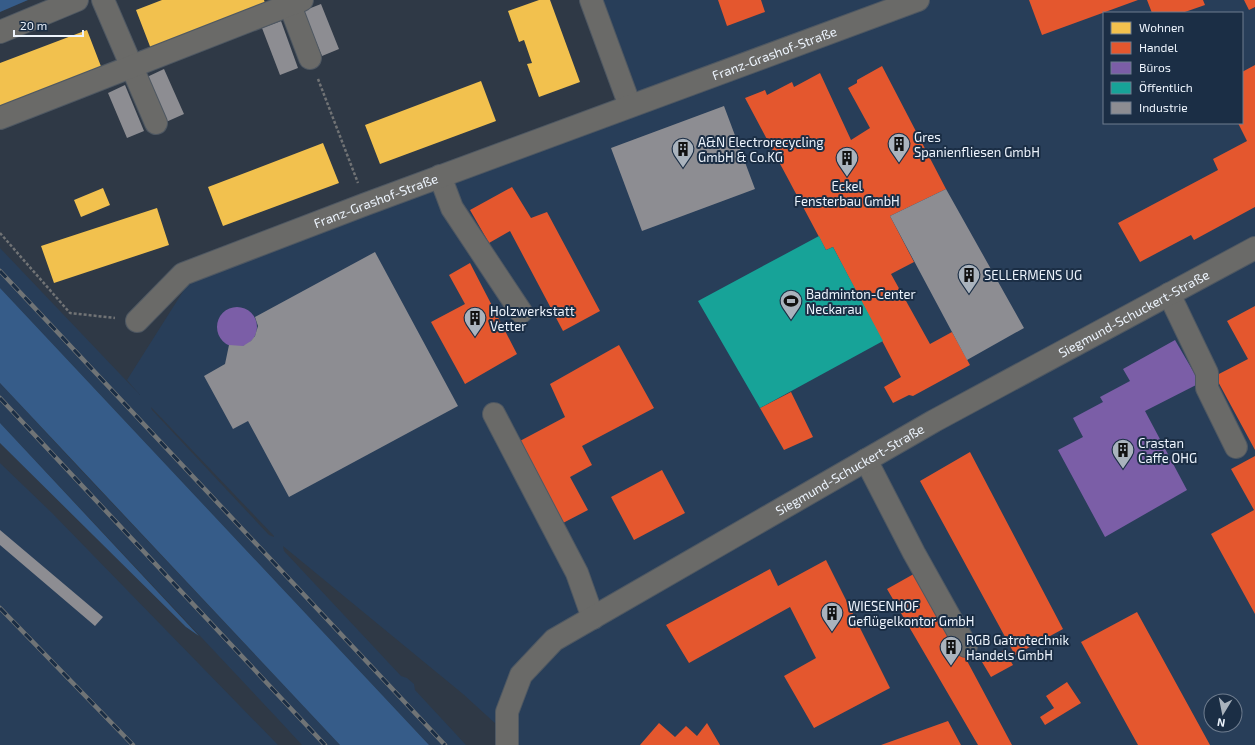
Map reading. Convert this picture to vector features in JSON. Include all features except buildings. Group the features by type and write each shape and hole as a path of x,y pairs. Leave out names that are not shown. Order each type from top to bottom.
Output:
{"street":[{"path":"0,32 78,0"},
{"path":"103,0 156,123"},
{"path":"591,0 630,106"},
{"name":"Franz-Grashof-Straße","path":"137,321 183,274 440,176 918,0"},
{"path":"0,118 294,2 310,58"},
{"path":"440,176 452,208 521,312"},
{"name":"Siegmund-Schuckert-Straße","path":"507,745 507,712 521,675 554,640 934,421 1255,248"},
{"path":"1169,294 1207,373 1207,388 1236,447"},
{"path":"494,414 577,573 593,618"},
{"path":"866,460 914,553 966,646"}],"path":[{"path":"323,91 366,204"},
{"path":"0,233 70,313 137,321"}],"shaded area":[{"path":"0,0 28,0 0,12"},
{"path":"603,0 1255,0 1255,745 519,745 463,694 283,546 284,551 401,676 407,678 414,684 415,690 466,745 429,745 0,288 0,248 140,395 127,380 189,282 645,112","holes":["151,407 274,536 269,535 152,410"]},
{"path":"0,288 429,745 340,745 0,383"},
{"path":"0,383 340,745 302,745 0,423"},
{"path":"0,423 199,636 186,627 0,443"},
{"path":"0,463 52,513 278,745 0,745"}],"railway":[{"path":"0,271 445,745"},
{"path":"0,398 325,745"},
{"path":"0,608 133,745"}],"place":[{"name":"Gres Spanienfliesen GmbH","path":"899,164"},
{"name":"A&N Electrorecycling GmbH & Co.KG","path":"683,168"},
{"name":"Eckel Fensterbau GmbH","path":"847,178"},
{"name":"SELLERMENS UG","path":"969,294"},
{"name":"Badminton-Center Neckarau","path":"791,320"},
{"name":"Holzwerkstatt Vetter","path":"475,338"},
{"name":"Crastan Caffe OHG","path":"1123,470"},
{"name":"WIESENHOF Geflügelkontor GmbH","path":"832,632"},
{"name":"RGB Gatrotechnik Handels GmbH","path":"951,666"}]}
